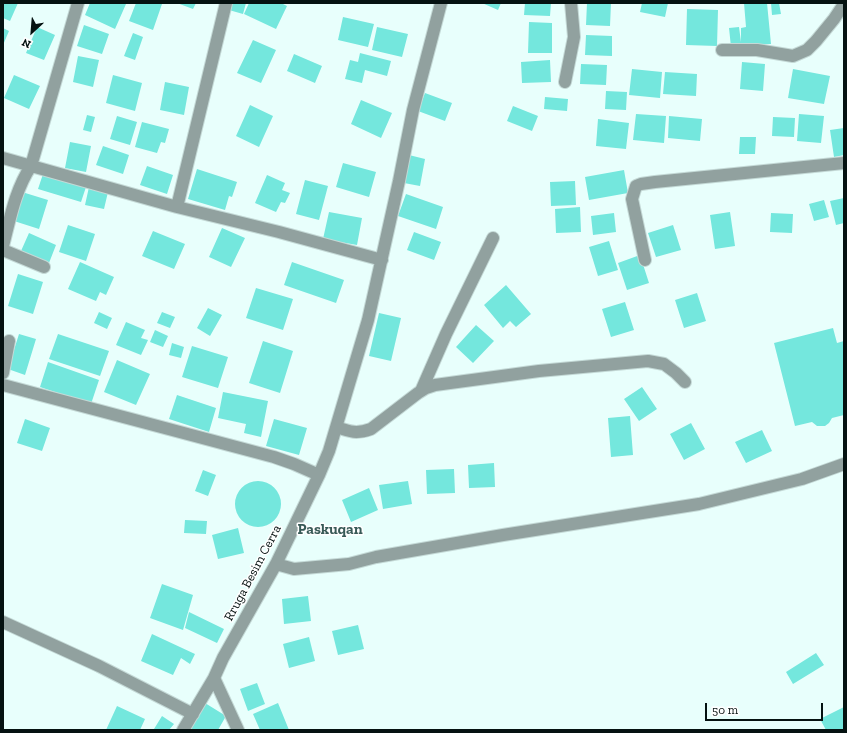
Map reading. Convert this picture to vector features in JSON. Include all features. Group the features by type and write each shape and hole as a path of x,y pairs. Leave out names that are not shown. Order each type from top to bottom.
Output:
{"street":[{"path":"3,246 18,190 24,176 31,166 78,3"},
{"path":"177,207 226,3"},
{"name":"Rruga Besim Cerra","path":"183,730 214,678 223,658 276,564 319,475 337,427 368,320 413,110 441,3"},
{"path":"565,82 574,37 571,3"},
{"path":"722,50 757,50 793,56 807,50 816,41 834,20 844,4"},
{"path":"3,158 177,207 279,232 382,260"},
{"path":"645,260 632,199 636,186 655,182 844,163"},
{"path":"422,390 446,334 493,238"},
{"path":"3,250 44,267"},
{"path":"3,373 9,341"},
{"path":"337,427 353,432 364,432 371,429 422,390 435,385 538,371 648,361 664,364 676,372 684,382"},
{"path":"3,386 274,458 294,464 319,475"},
{"path":"276,564 294,569 349,564 503,534 699,504 802,479 844,464"},
{"path":"3,622 99,666 193,714"},
{"path":"214,678 238,730"}],"building":[{"path":"3,3 18,3 10,21 3,18"},
{"path":"90,3 126,4 115,29 85,15"},
{"path":"136,3 162,4 153,30 129,21"},
{"path":"177,3 196,3 193,9"},
{"path":"231,3 246,3 243,14 229,10"},
{"path":"249,3 281,3 287,6 276,29 244,14"},
{"path":"482,3 501,3 498,10"},
{"path":"525,3 551,3 550,16 524,15"},
{"path":"587,3 611,3 610,26 586,25"},
{"path":"642,3 668,3 665,17 640,12"},
{"path":"744,3 767,3 771,44 741,45 731,47 729,28 739,27 741,42 741,28 746,27"},
{"path":"771,3 779,3 781,14 772,15"},
{"path":"687,9 718,10 717,46 686,45"},
{"path":"343,17 374,24 368,47 338,40"},
{"path":"529,22 552,23 552,53 528,53"},
{"path":"84,25 109,34 102,54 77,46"},
{"path":"37,27 55,35 44,60 26,53"},
{"path":"377,27 408,34 402,57 372,50"},
{"path":"3,28 9,31 3,45"},
{"path":"133,33 143,37 135,60 124,56"},
{"path":"586,35 612,36 612,56 585,55"},
{"path":"253,40 276,50 261,83 237,73"},
{"path":"360,53 391,61 387,76 365,70 362,83 345,79 350,60 358,62"},
{"path":"294,54 322,66 315,83 287,71"},
{"path":"78,56 99,60 93,87 73,82"},
{"path":"550,60 551,82 522,83 521,62"},
{"path":"742,62 765,64 763,91 740,89"},
{"path":"581,64 607,65 606,85 580,84"},
{"path":"632,69 662,72 660,98 629,95"},
{"path":"793,69 830,76 824,104 788,98"},
{"path":"665,72 697,74 696,96 663,94"},
{"path":"14,75 40,86 29,109 4,98"},
{"path":"113,75 142,83 135,111 106,103"},
{"path":"165,82 189,87 184,115 160,110"},
{"path":"606,91 627,92 626,110 605,109"},
{"path":"425,93 452,103 445,121 418,111"},
{"path":"545,97 568,99 567,111 544,109"},
{"path":"361,100 392,113 381,138 351,124"},
{"path":"250,105 273,116 259,147 236,136"},
{"path":"513,106 538,116 532,131 507,121"},
{"path":"636,114 666,116 664,143 633,140"},
{"path":"799,114 824,116 821,143 797,141"},
{"path":"87,115 95,117 91,132 83,130"},
{"path":"117,116 137,122 130,145 110,139"},
{"path":"669,116 702,119 700,141 668,138"},
{"path":"773,117 795,118 794,137 772,136"},
{"path":"598,119 629,123 626,149 596,146"},
{"path":"142,122 169,129 165,143 161,142 157,153 135,147"},
{"path":"844,128 844,155 834,157 830,130"},
{"path":"740,137 756,137 755,154 739,154"},
{"path":"70,142 91,146 86,172 65,168"},
{"path":"103,146 129,155 123,174 96,165"},
{"path":"409,155 425,159 420,186 404,183"},
{"path":"343,163 376,172 369,197 336,187"},
{"path":"147,166 173,175 167,194 140,185"},
{"path":"197,169 237,182 232,197 229,196 225,210 188,199"},
{"path":"624,170 628,193 589,200 585,177"},
{"path":"43,174 86,187 81,202 38,189"},
{"path":"267,175 285,183 282,190 290,193 285,203 281,202 276,212 255,203"},
{"path":"305,180 328,186 319,220 296,214"},
{"path":"575,181 576,205 551,206 550,182"},
{"path":"89,187 108,192 104,209 85,205"},
{"path":"22,192 48,200 39,229 14,221"},
{"path":"406,194 443,207 436,229 398,216"},
{"path":"844,198 844,223 836,225 830,201"},
{"path":"824,200 829,217 814,221 809,204"},
{"path":"580,207 581,232 556,233 555,209"},
{"path":"329,212 362,218 357,245 323,239"},
{"path":"730,212 735,246 715,249 710,215"},
{"path":"614,213 616,232 593,235 591,216"},
{"path":"771,213 793,214 792,233 770,232"},
{"path":"68,225 95,234 86,261 59,252"},
{"path":"673,225 681,250 656,257 648,233"},
{"path":"222,228 245,238 231,267 209,257"},
{"path":"153,231 185,244 174,269 142,256"},
{"path":"414,232 441,242 434,260 407,250"},
{"path":"29,233 56,245 49,263 21,251"},
{"path":"609,241 618,270 598,276 589,247"},
{"path":"640,255 649,283 627,290 618,263"},
{"path":"80,262 114,277 106,295 100,292 96,301 68,289"},
{"path":"292,262 344,280 336,303 284,285"},
{"path":"18,274 43,282 33,314 8,306"},
{"path":"506,285 531,314 516,327 510,321 503,328 484,305"},
{"path":"256,288 293,299 283,330 246,318"},
{"path":"697,293 706,321 684,328 675,300"},
{"path":"625,302 634,330 611,337 602,309"},
{"path":"208,308 222,315 210,336 197,328"},
{"path":"99,312 112,318 107,329 94,323"},
{"path":"162,312 175,317 170,328 157,323"},
{"path":"379,313 401,318 391,361 369,356"},
{"path":"126,322 145,330 141,338 148,340 141,355 116,345"},
{"path":"476,325 494,341 473,363 456,347"},
{"path":"833,328 837,343 844,341 844,415 832,418 825,426 817,426 812,422 795,426 774,343"},
{"path":"155,330 168,336 163,347 150,342"},
{"path":"19,334 36,339 25,375 8,369"},
{"path":"58,334 109,351 100,376 49,359"},
{"path":"263,341 293,351 280,393 249,383"},
{"path":"172,343 184,347 181,358 169,355"},
{"path":"192,346 228,357 218,388 182,377"},
{"path":"117,360 150,374 136,405 104,392"},
{"path":"48,362 99,380 91,404 40,387"},
{"path":"642,387 657,409 639,421 624,399"},
{"path":"223,392 268,401 261,437 244,433 246,424 218,418"},
{"path":"177,395 216,408 209,432 169,419"},
{"path":"630,416 633,455 611,457 608,418"},
{"path":"25,419 50,428 42,451 17,443"},
{"path":"274,419 307,428 299,455 266,446"},
{"path":"691,423 705,449 684,460 670,434"},
{"path":"762,430 772,451 746,463 735,442"},
{"path":"494,463 495,487 469,488 468,465"},
{"path":"454,469 455,493 427,494 426,470"},
{"path":"203,470 216,475 208,496 195,491"},
{"path":"263,481 267,482 277,491 280,495 280,513 271,523 263,527 253,527 245,523 236,513 235,499 239,491 249,482"},
{"path":"408,481 412,504 383,509 379,485"},
{"path":"369,488 378,510 351,522 342,500"},
{"path":"185,520 207,521 206,534 184,533"},
{"path":"238,528 244,553 218,559 212,535"},
{"path":"162,584 193,595 183,630 150,618"},
{"path":"308,596 311,621 284,624 282,599"},
{"path":"189,612 224,629 217,643 185,628"},
{"path":"358,625 364,649 338,655 332,631"},
{"path":"152,634 195,654 190,664 181,658 173,675 141,661"},
{"path":"309,637 315,661 289,668 283,644"},
{"path":"816,653 824,665 793,684 786,672"},
{"path":"257,683 265,704 248,711 240,689"},
{"path":"205,703 226,716 218,730 193,730 190,728"},
{"path":"278,703 289,730 260,730 253,714"},
{"path":"117,706 145,719 140,730 106,730"},
{"path":"844,707 844,730 826,730 820,719"},
{"path":"162,716 174,724 169,730 155,730 154,729"}],"district":[{"name":"Paskuqan","path":"330,530"}]}
